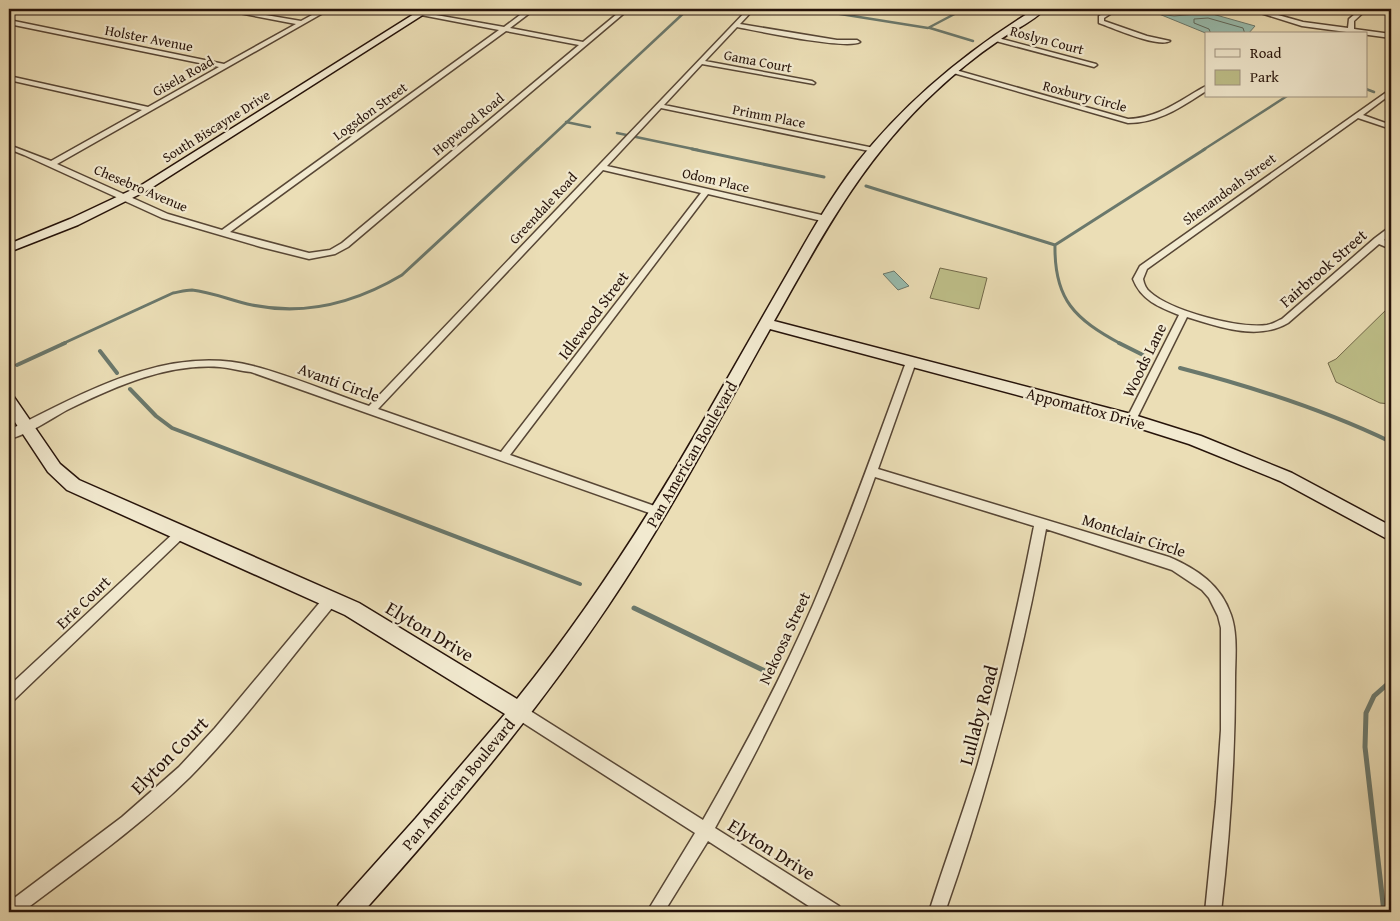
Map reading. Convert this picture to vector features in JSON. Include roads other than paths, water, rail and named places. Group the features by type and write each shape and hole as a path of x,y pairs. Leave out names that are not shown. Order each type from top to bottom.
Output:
{"street":[{"path":"221,9 301,23"},
{"name":"Gisela Road","path":"51,164 327,9"},
{"name":"Logsdon Street","path":"223,233 532,9"},
{"name":"Hopwood Road","path":"324,254 345,246 626,9"},
{"name":"Greendale Road","path":"370,411 751,9"},
{"name":"Pan American Boulevard","path":"347,912 471,772 577,638 659,512 826,219 846,187 874,150 923,97 952,71 994,38 1041,9"},
{"path":"1115,9 1101,17 1101,22 1151,39 1167,41"},
{"path":"1251,9 1291,22 1358,32"},
{"path":"1350,31 1351,20 1364,9"},
{"path":"424,11 504,29 585,44"},
{"name":"South Biscayne Drive","path":"9,248 74,222 125,198 176,169 424,11"},
{"name":"Holster Avenue","path":"9,22 225,66"},
{"path":"736,25 837,42 857,42"},
{"path":"1368,33 1391,36"},
{"name":"Roslyn Court","path":"994,38 1094,65"},
{"name":"Gama Court","path":"700,62 812,83"},
{"name":"Roxbury Circle","path":"952,71 1128,121 1143,121 1154,118 1205,89"},
{"path":"9,78 149,109"},
{"name":"Shenandoah Street","path":"1184,314 1159,304 1143,291 1138,279 1143,268 1391,91"},
{"name":"Primm Place","path":"659,106 874,150"},
{"path":"1357,115 1391,127"},
{"name":"Chesebro Avenue","path":"9,147 165,216 299,255 324,254"},
{"name":"Odom Place","path":"600,167 826,219"},
{"name":"Idlewood Street","path":"503,457 706,191"},
{"name":"Fairbrook Street","path":"1184,314 1250,328 1267,328 1280,325 1391,229"},
{"path":"1378,240 1391,246"},
{"name":"Woods Lane","path":"1131,420 1184,314"},
{"name":"Appomattox Drive","path":"765,323 1131,420 1195,440 1260,466 1342,506 1391,534"},
{"name":"Avanti Circle","path":"9,436 105,389 144,373 176,365 221,362 252,369 659,512"},
{"name":"Nekoosa Street","path":"655,912 705,831 765,720 806,635 838,560 911,362"},
{"name":"Elyton Drive","path":"9,401 54,468 73,485 331,600 394,633 833,912"},
{"name":"Montclair Circle","path":"871,472 1178,566 1194,575 1208,587 1221,604 1226,615 1228,628 1228,730 1224,802 1213,912"},
{"name":"Lullaby Road","path":"937,912 965,835 994,736 1012,667 1041,524"},
{"name":"Erie Court","path":"9,695 181,533"},
{"name":"Elyton Court","path":"9,912 127,822 184,772 220,733 331,600"}],"water":[{"path":"1209,13 1255,26 1250,32 1205,33 1159,14 1174,16"},
{"path":"894,271 909,286 898,290 883,274"}],"waterway":[{"path":"567,122 688,9"},
{"path":"809,9 928,28 964,9"},
{"path":"930,28 973,41"},
{"path":"1368,90 1374,92"},
{"path":"1203,150 1284,98"},
{"path":"537,150 567,122"},
{"path":"567,122 590,127"},
{"path":"617,133 698,150"},
{"path":"62,344 173,293 192,290 252,305 291,309 329,305 366,293 402,275 538,149"},
{"path":"692,149 824,177"},
{"path":"1055,245 1205,149"},
{"path":"866,186 1055,245"},
{"path":"1055,245 1058,280 1070,306 1091,326 1121,344"},
{"path":"17,365 65,343"},
{"path":"1121,344 1143,355"},
{"path":"100,351 117,373"},
{"path":"1180,368 1314,409 1391,442"},
{"path":"130,389 156,416 172,428 580,584"},
{"path":"634,608 765,671"},
{"path":"1384,912 1365,747 1366,713 1374,696 1391,681"}]}
